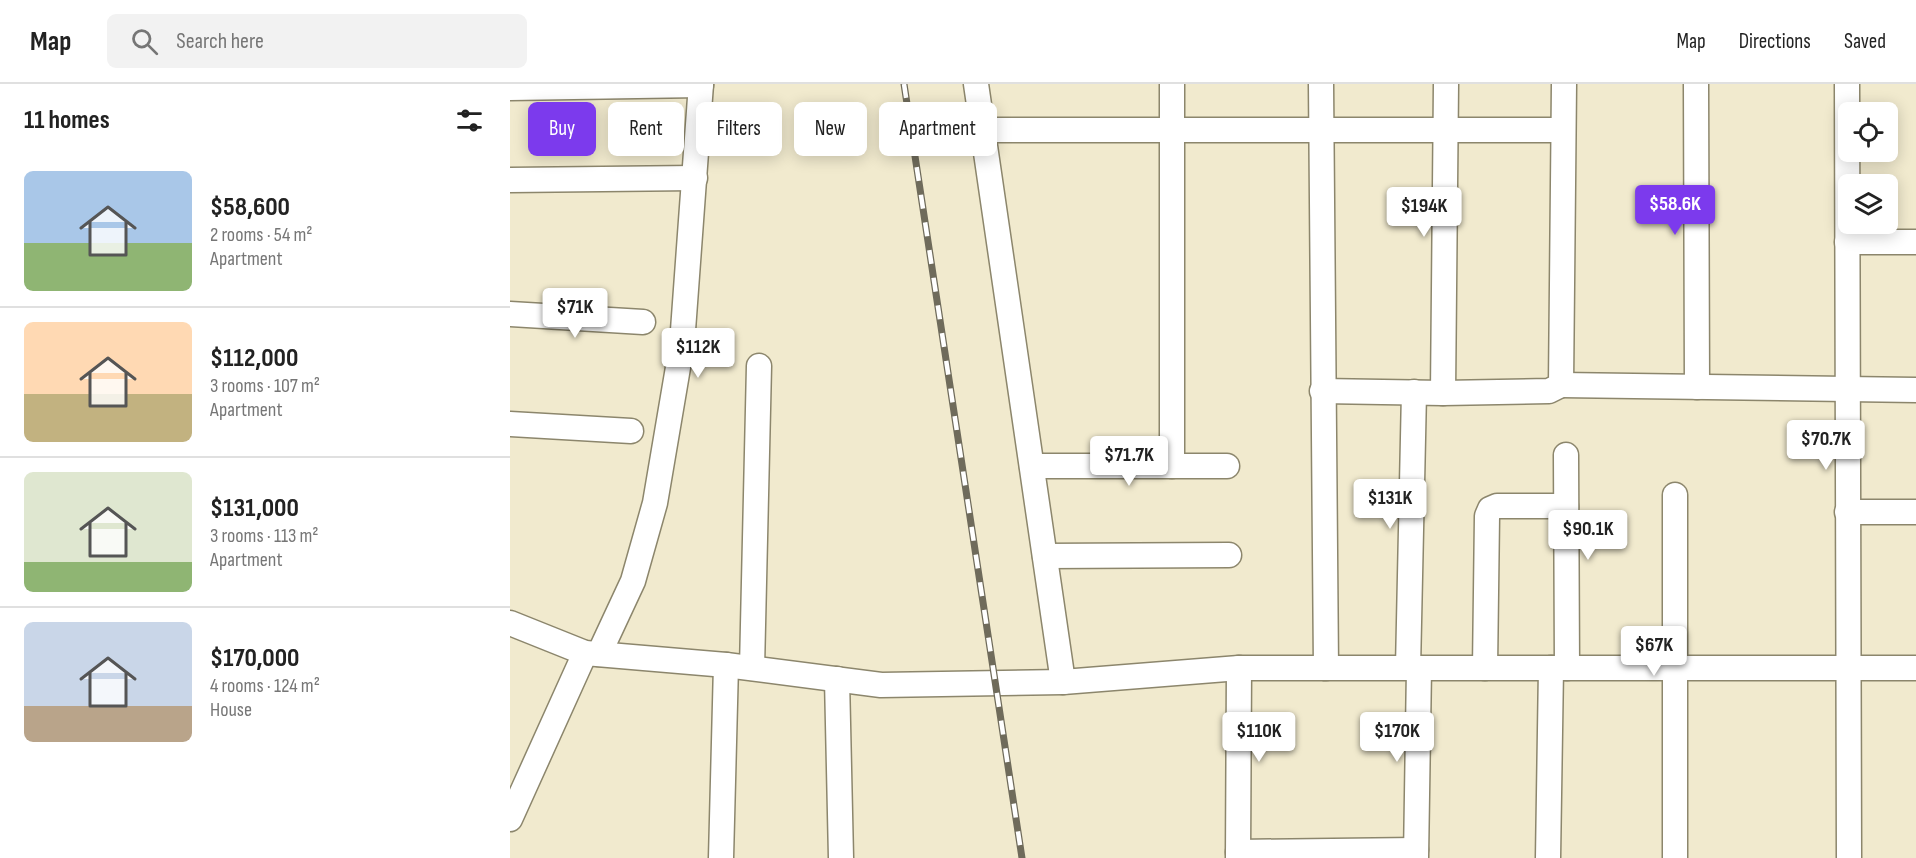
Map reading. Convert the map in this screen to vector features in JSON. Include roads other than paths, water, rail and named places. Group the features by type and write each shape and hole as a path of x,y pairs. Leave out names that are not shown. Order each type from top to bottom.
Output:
{"street":[{"path":"510,88 701,84 682,344 655,503 633,581 592,654 510,819"},
{"path":"976,84 979,102"},
{"path":"1172,84 1172,466"},
{"path":"1321,84 1326,668"},
{"path":"1443,393 1446,84"},
{"path":"1561,385 1564,84"},
{"path":"1696,84 1697,387"},
{"path":"1846,84 1849,858"},
{"path":"997,130 1563,130"},
{"path":"987,156 1063,682"},
{"path":"510,180 695,178"},
{"path":"1848,242 1916,242"},
{"path":"510,314 643,322"},
{"path":"752,668 759,366"},
{"path":"1322,390 1414,393 1548,391 1561,385 1916,390"},
{"path":"1239,668 1238,855 1416,854 1414,393"},
{"path":"510,424 632,431"},
{"path":"1548,858 1559,668 1566,455"},
{"path":"1032,466 1227,466"},
{"path":"1675,495 1675,858"},
{"path":"1485,668 1487,516 1490,509 1497,506 1566,506"},
{"path":"1847,512 1916,512"},
{"path":"1045,556 1229,555"},
{"path":"510,623 592,654 726,665 881,685 1063,682 1239,668 1916,668"},
{"path":"720,858 726,665"},
{"path":"837,679 841,858"}],"railway":[{"path":"904,84 1022,858"}]}
